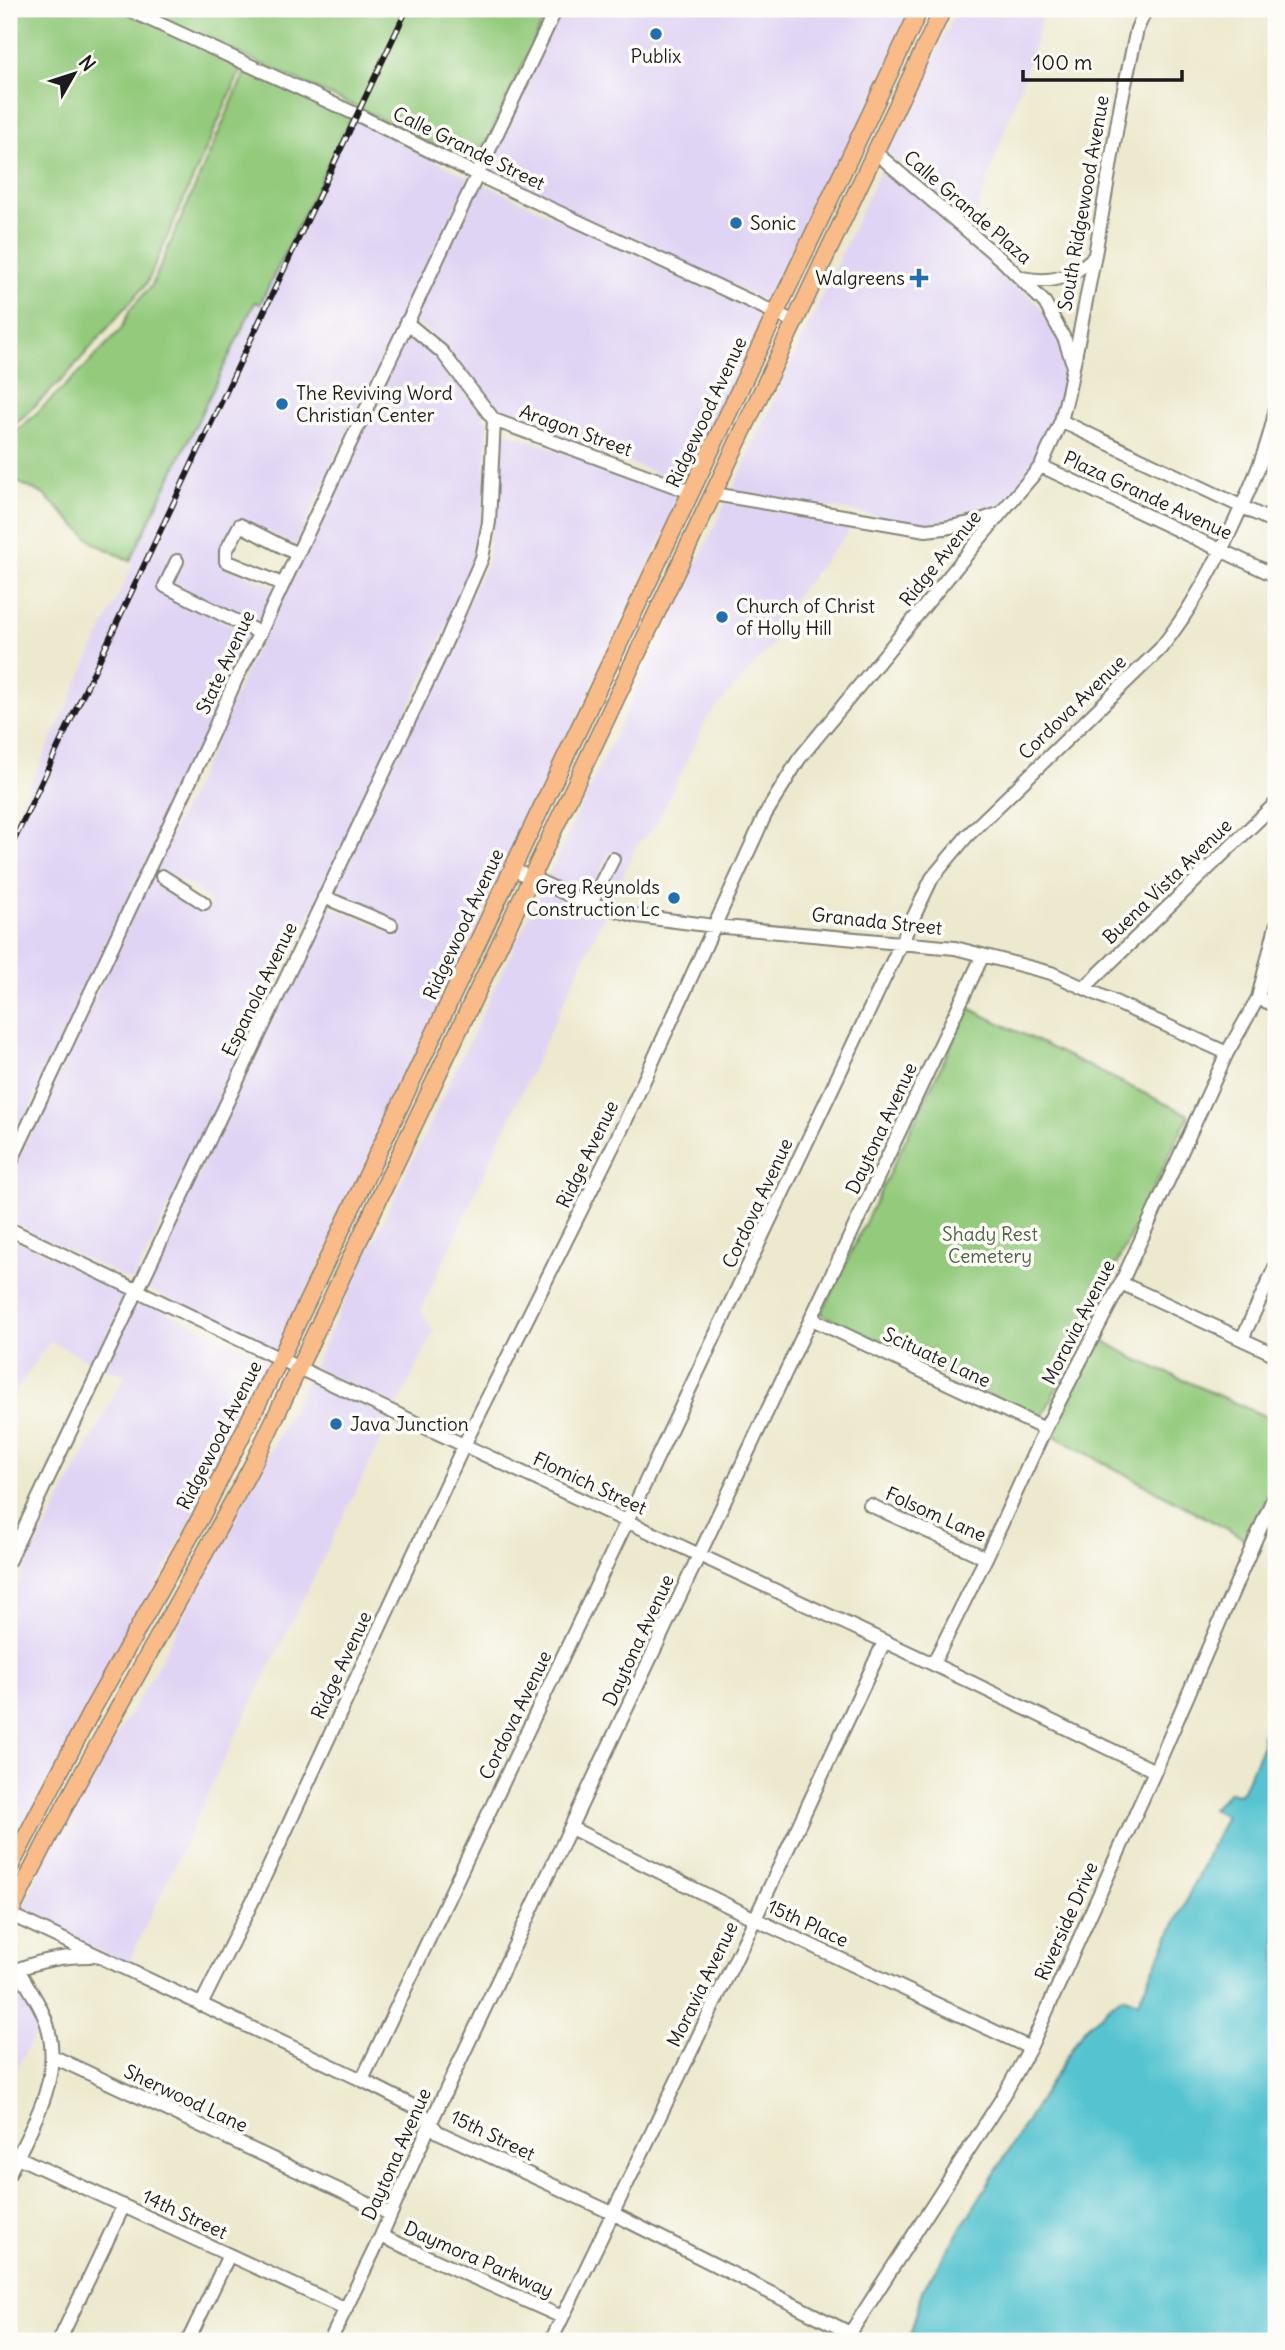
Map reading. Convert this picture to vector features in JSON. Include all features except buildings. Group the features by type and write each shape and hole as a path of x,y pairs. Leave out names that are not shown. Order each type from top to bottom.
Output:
{"main road":[{"name":"Ridgewood Avenue","path":"9,1869 94,1707 202,1515 281,1359 920,9"},
{"path":"9,1915 81,1774 215,1537 300,1368 943,9"}],"street":[{"name":"Calle Grande Street","path":"127,9 795,322"},
{"name":"State Avenue","path":"9,1166 236,679 556,9"},
{"name":"South Ridgewood Avenue","path":"1073,365 1121,103 1137,29 1146,9"},
{"name":"Calle Grande Plaza","path":"875,152 1022,278 1045,303 1056,321 1073,365"},
{"path":"1022,278 1041,282 1056,280 1072,274 1094,257"},
{"name":"Aragon Street","path":"406,322 442,352 494,420 691,492"},
{"name":"Ridge Avenue","path":"201,2005 263,1880 464,1446 626,1120 765,815 799,759 1041,466 1061,421 1073,365"},
{"name":"Cordova Avenue","path":"362,2080 932,878 967,836 1160,649 1185,617 1222,550 1261,464 1276,407"},
{"name":"Espanola Avenue","path":"9,1559 441,653 482,558 489,522 494,420"},
{"name":"Plaza Grande Avenue","path":"1061,421 1276,523"},
{"name":"Plaza Grande Avenue","path":"1041,466 1276,576"},
{"path":"713,494 926,530 950,529 1001,513"},
{"path":"282,584 226,561 226,551 240,525 297,554"},
{"path":"177,561 165,586 260,633"},
{"name":"Buena Vista Avenue","path":"1085,987 1276,803"},
{"path":"591,902 613,859"},
{"name":"Granada Street","path":"512,869 591,902 637,916 714,926 955,948 1051,973 1227,1053"},
{"path":"162,876 204,903"},
{"path":"324,897 391,925"},
{"name":"Moravia Avenue","path":"933,1664 986,1558 1045,1429 1121,1283 1227,1053 1258,998 1276,926"},
{"name":"Daytona Avenue","path":"330,2341 982,957"},
{"path":"1258,998 1276,1006"},
{"name":"Flomich Street","path":"9,1228 464,1446 933,1664 1155,1771"},
{"path":"1242,1339 1276,1265"},
{"path":"1121,1283 1276,1355"},
{"name":"Scituate Lane","path":"812,1319 1045,1429"},
{"name":"Riverside Drive","path":"848,2337 1004,2095 1030,2048 1155,1771 1276,1492"},
{"name":"Folsom Lane","path":"870,1505 986,1558"},
{"name":"Moravia Avenue","path":"551,2341 755,1919 884,1642"},
{"name":"15th Place","path":"571,1828 755,1919 1030,2048"},
{"name":"15th Street","path":"9,1915 362,2080 419,2109 438,2132 612,2213 848,2337"},
{"path":"9,2174 13,2155 46,2095 52,2056 49,2030 13,1971 43,1960 95,1955"},
{"name":"Sherwood Lane","path":"52,2056 390,2214"},
{"name":"14th Street","path":"13,2155 346,2309"},
{"path":"59,2341 123,2207"},
{"name":"Daymora Parkway","path":"381,2236 562,2317"},
{"path":"188,2341 229,2255"}],"shaded area":[{"path":"562,9 914,9 773,305 485,172"},
{"path":"957,9 1044,9 1034,46 972,226 999,249 887,154"},
{"path":"351,118 470,178 398,323 295,546 244,520 223,566 275,587 257,625 173,583 185,557 175,554 160,584 162,592 252,636 9,1153 9,831 133,564 130,561 256,301 260,303"},
{"path":"882,166 1000,266 1040,307 1060,342 1067,366 1055,420 1035,464 998,508 950,523 927,524 732,491"},
{"path":"480,182 768,316 687,484 501,416 447,348 413,320"},
{"path":"408,332 437,356 488,422 483,522 477,557 436,651 133,1282 9,1221 9,1179 241,681","holes":["161,869 212,902 204,911 154,879"]},
{"path":"499,429 682,495 278,1352 144,1287 327,905 392,932 398,922 332,894 488,560"},
{"path":"726,502 854,525 788,606 771,640 774,643 708,717 655,827 637,844 611,902 599,899 621,856 610,852 588,896 547,878"},
{"path":"542,889 605,913 421,1310 434,1332 397,1407 313,1368"},
{"path":"9,1236 128,1293 95,1364 50,1341 9,1401"},
{"path":"138,1298 273,1362 230,1450 9,1857 9,1600 125,1375 105,1368"},
{"path":"308,1379 392,1418 221,1766 128,1964 20,1913 56,1839 155,1671"},
{"path":"15,1976 40,2025 9,2084 9,1979"}],"green space":[{"path":"9,9 128,9 244,63 147,283 64,378 9,430"},
{"path":"141,9 549,9 477,163 426,142 365,111"},
{"path":"246,70 351,118 260,304 255,302 130,561 94,543 43,494 9,478 9,436 85,367 121,329 130,310 152,285"},
{"name":"Shady Rest Cemetery","path":"969,1008 1189,1115 1041,1420 821,1314"},
{"path":"1099,1338 1138,1360 1276,1421 1276,1478 1247,1540 1049,1433"}],"water":[{"path":"1276,1689 1276,2341 909,2341 922,2291 1083,2030 1122,1996 1138,2002 1226,1816 1212,1809 1229,1792 1242,1792 1263,1745 1262,1734"}],"railway":[{"path":"9,851 407,9"}],"place":[{"name":"Publix","path":"656,34"},
{"name":"Sonic","path":"736,223"},
{"name":"Walgreens","path":"919,278"},
{"name":"The Reviving Word Christian Center","path":"282,404"},
{"name":"Church of Christ of Holly Hill","path":"722,617"},
{"name":"Greg Reynolds Construction Lc","path":"674,898"},
{"name":"Java Junction","path":"336,1424"}]}
